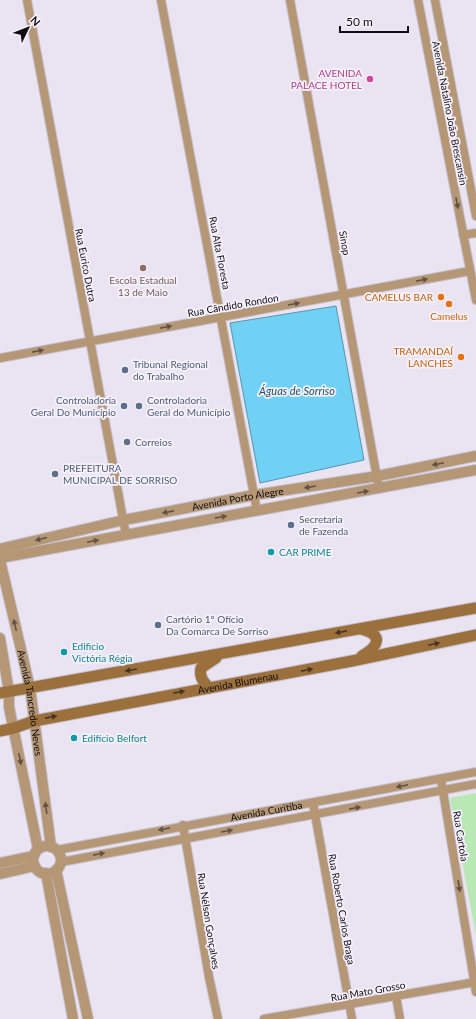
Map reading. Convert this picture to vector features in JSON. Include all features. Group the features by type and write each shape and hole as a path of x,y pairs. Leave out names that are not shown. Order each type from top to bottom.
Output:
{"main road":[{"path":"4,693 476,608"},
{"path":"352,661 373,649 376,641 376,636 372,632 360,628"},
{"name":"Avenida Blumenau","path":"0,730 14,728 34,721 352,661 476,635"},
{"path":"209,688 201,679 201,668 210,660 226,654"}],"street":[{"name":"Rua Eurico Dutra","path":"27,0 126,534"},
{"name":"Rua Alta Floresta","path":"161,0 222,317 257,511"},
{"name":"Sinop","path":"290,0 380,489"},
{"name":"Avenida Natalino João Brescansin","path":"418,0 476,300"},
{"name":"Avenida Natalino João Brescansin","path":"435,0 476,216"},
{"path":"463,235 476,233"},
{"name":"Rua Cândido Rondon","path":"0,358 470,271"},
{"name":"Avenida Porto Alegre","path":"0,549 124,520 254,495 378,476 476,456"},
{"name":"Avenida Porto Alegre","path":"0,557 64,548 126,534 380,489 476,470"},
{"path":"61,534 64,548"},
{"name":"Avenida Tancredo Neves","path":"0,557 30,688 54,848"},
{"name":"Avenida Tancredo Neves","path":"0,638 4,693 14,728 36,857"},
{"name":"Avenida Curitiba","path":"54,848 313,803 476,772"},
{"name":"Rua Cartola","path":"441,779 476,992"},
{"name":"Avenida Curitiba","path":"59,866 186,838 476,784"},
{"name":"Rua Roberto Carlos Braga","path":"313,803 352,1019"},
{"name":"Rua Nélson Gonçalves","path":"183,825 209,977 218,1019"},
{"path":"0,874 36,857 47,846 54,848 60,856 59,866 88,1019"},
{"path":"0,863 36,857"},
{"path":"36,857 42,872 46,873 73,1019"},
{"path":"46,873 59,866"},
{"name":"Rua Mato Grosso","path":"264,1019 475,982"},
{"path":"396,996 400,1019"}],"green space":[{"path":"476,793 476,935 450,798"}],"water":[{"name":"Águas de Sorriso","path":"336,306 364,460 260,483 230,323"}],"place":[{"name":"AVENIDA PALACE HOTEL","path":"370,79"},
{"name":"Escola Estadual 13 de Maio","path":"143,268"},
{"name":"CAMELUS BAR","path":"441,297"},
{"name":"Camelus","path":"449,304"},
{"name":"TRAMANDAÍ LANCHES","path":"461,357"},
{"name":"Tribunal Regional do Trabalho","path":"125,370"},
{"name":"Controladoria Geral Do Município","path":"124,406"},
{"name":"Controladoria Geral do Município","path":"139,406"},
{"name":"Correios","path":"127,442"},
{"name":"PREFEITURA MUNICIPAL DE SORRISO","path":"55,474"},
{"name":"Secretaria de Fazenda","path":"291,525"},
{"name":"CAR PRIME","path":"271,552"},
{"name":"Cartório 1º Ofício Da Comarca De Sorriso","path":"158,625"},
{"name":"Edificio Victória Régia","path":"64,652"},
{"name":"Edifício Belfort","path":"74,738"}]}
